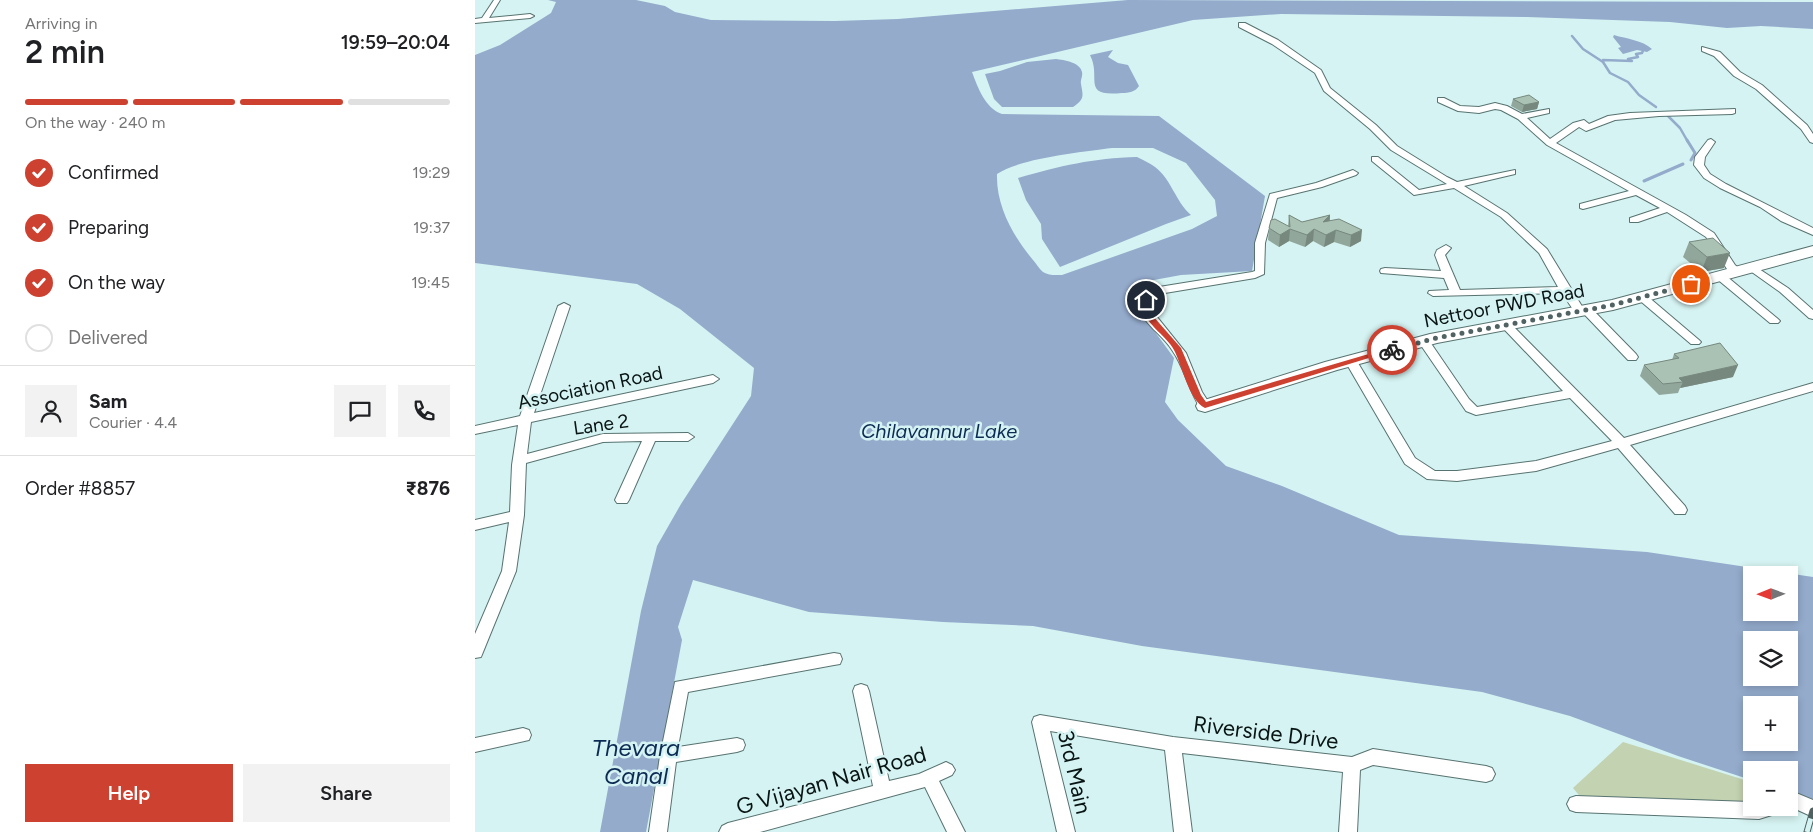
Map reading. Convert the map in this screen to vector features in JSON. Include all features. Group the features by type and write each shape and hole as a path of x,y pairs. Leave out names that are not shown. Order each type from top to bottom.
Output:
{"street":[{"path":"484,20 497,0"},
{"path":"475,21 530,16"},
{"path":"1242,25 1275,42 1318,72 1327,89 1373,127 1394,148 1504,215 1543,250 1565,290 1632,357"},
{"path":"1705,49 1717,54 1737,74 1759,86 1803,127 1813,140"},
{"path":"1441,100 1458,108 1479,110 1495,106 1521,117 1550,142 1710,235 1731,267 1746,270 1784,290 1813,316"},
{"path":"1521,117 1546,111"},
{"path":"1550,142 1580,123 1584,123 1586,128 1605,119 1649,114 1732,111"},
{"path":"1711,142 1700,157 1699,165 1707,176 1763,205 1784,219 1813,232"},
{"path":"1375,159 1417,193 1512,172"},
{"path":"1205,406 1197,396 1177,348 1150,317 1145,307 1147,296 1150,292 1159,290 1255,275 1260,272 1261,243 1273,196 1319,185 1353,173"},
{"path":"1583,206 1637,192"},
{"path":"1634,220 1667,209"},
{"path":"1446,248 1440,255 1456,293"},
{"name":"Nettoor PWD Road","path":"1205,406 1351,361 1424,341 1505,324 1584,311 1721,277 1813,251"},
{"path":"1385,271 1448,275"},
{"path":"1721,277 1775,321"},
{"path":"1433,293 1565,290"},
{"path":"1642,297 1695,342"},
{"path":"475,652 509,571 517,515 520,460 525,421 564,306"},
{"path":"1505,324 1621,442 1680,510"},
{"path":"1424,341 1465,402 1476,411 1573,393"},
{"path":"1351,361 1410,460 1432,476 1457,476 1536,466 1813,388"},
{"name":"Association Road","path":"475,430 525,421 713,379"},
{"path":"622,500 650,437"},
{"name":"Lane 2","path":"520,460 603,438 689,438"},
{"path":"475,525 517,515"},
{"path":"659,832 668,756 681,687 834,659"},
{"path":"861,691 883,792"},
{"name":"Riverside Drive","path":"1040,722 1173,744 1351,765 1373,756 1485,774"},
{"name":"3rd Main","path":"1040,722 1066,832"},
{"path":"475,745 523,735"},
{"path":"1173,744 1183,832"},
{"path":"668,756 737,745"},
{"path":"1348,832 1351,765"},
{"name":"G Vijayan Nair Road","path":"728,832 883,792 929,778 946,770"},
{"path":"929,778 956,832"},
{"path":"1798,802 1813,809"},
{"path":"1576,804 1743,810"}],"green space":[{"path":"1623,742 1743,780 1743,803 1583,800 1573,788"}],"water":[{"name":"Chilavannur Lake","path":"548,0 636,0 665,6 675,12 711,20 835,21 898,19 1128,0 1813,2 1813,29 1761,26 1727,28 1670,22 1527,17 1281,14 1193,20 972,72 987,102 1002,114 1159,116 1265,196 1252,271 1181,275 1154,280 1126,292 1174,358 1165,402 1178,420 1226,466 1282,486 1399,535 1647,552 1743,566 1743,621 1798,621 1798,575 1813,577 1813,802 1798,796 1798,761 1743,761 1743,777 1678,756 1570,716 1482,692 1142,646 1033,626 943,622 809,612 693,580 678,627 682,640 646,832 600,832 641,611 657,546 681,504 751,396 754,368 680,309 637,284 475,263 475,55 500,45 551,13 556,2","holes":["1112,148 1153,148 1186,163 1215,200 1217,216 1192,229 1062,275 1050,275 1043,272 1019,241 1007,220 999,198 997,174 1008,168 1036,160"]},
{"path":"1614,35 1639,42 1652,49 1647,52 1637,50 1623,54 1618,48 1621,47 1613,37"},
{"path":"1113,50 1108,57 1118,63 1128,65 1139,86 1134,91 1109,93 1101,92 1097,89 1090,55"},
{"path":"1056,59 1075,64 1081,69 1082,97 1080,102 1073,107 1002,107 994,99 985,74 1027,62"},
{"path":"1137,157 1161,172 1191,215 1060,267 1042,239 1041,224 1026,200 1018,178 1077,163"}],"building":[{"path":"1529,95 1539,102 1524,105 1513,99"},
{"path":"1289,215 1302,222 1330,215 1323,222 1339,219 1362,230 1351,235 1336,230 1326,235 1314,229 1307,235 1290,229 1280,235 1269,228 1271,220 1275,219 1290,227"},
{"path":"1713,238 1730,253 1707,257 1689,242"},
{"path":"1720,343 1738,365 1679,378 1683,382 1663,384 1644,365 1679,358 1674,354"}],"waterway":[{"path":"1572,36 1583,49 1603,62"},
{"path":"1603,62 1603,60 1632,61 1628,59 1638,57 1636,54 1642,53 1644,48"},
{"path":"1603,62 1610,73 1628,82 1639,95 1656,107"},
{"path":"1667,115 1680,128 1688,142"},
{"path":"1687,140 1695,153 1691,160"},
{"path":"1644,181 1683,164"}],"railway":[{"path":"1807,832 1813,811"}],"way so far":[{"path":"1392,350 1436,338 1613,305 1691,284"}],"route":[{"path":"1146,300 1145,307 1150,317 1177,348 1197,396 1205,406 1331,366 1392,350"}],"water label":[{"name":"Thevara Canal","path":"636,762"}]}
